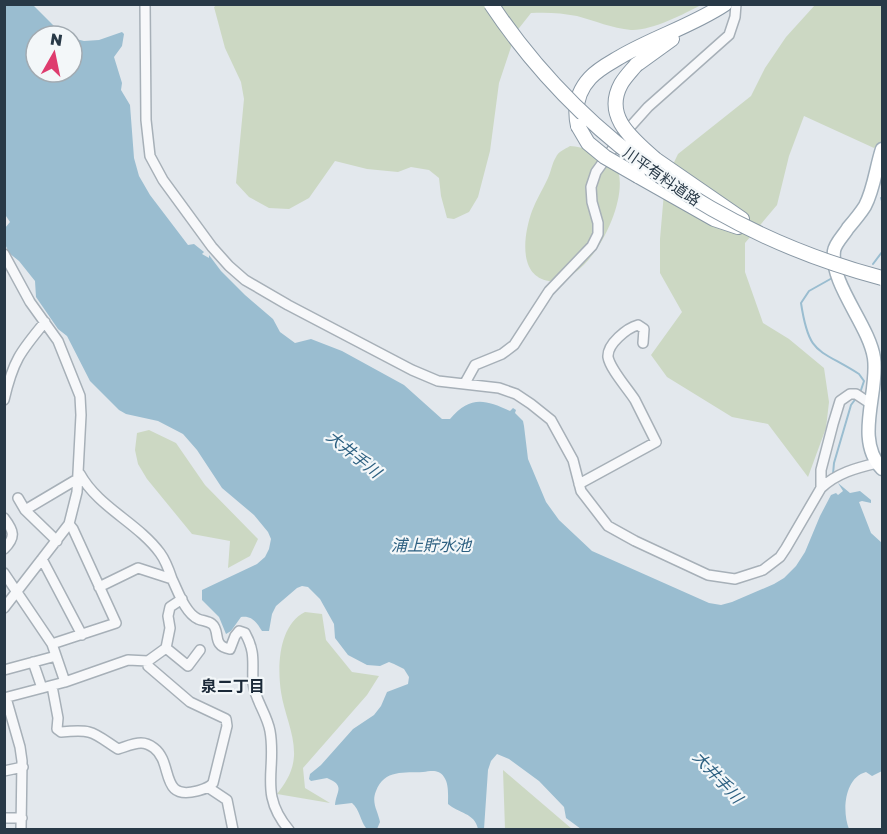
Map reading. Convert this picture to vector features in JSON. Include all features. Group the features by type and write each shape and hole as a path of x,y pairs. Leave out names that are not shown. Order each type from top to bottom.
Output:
{"highway":[{"name":"川平有料道路","path":"491,4 524,51 557,89 611,140 658,176 690,197 751,229 882,276"},
{"name":"川平有料道路","path":"496,4 528,48 560,85 615,136 660,172 751,229"},
{"path":"724,7 636,64 621,84 616,100 617,115 624,130 655,159 751,229"},
{"path":"724,7 633,50 596,72 582,90 577,100 575,113 578,126 588,143 605,157 714,219 751,229"}],"main road":[{"path":"880,466 869,439 863,399 874,372 874,357 841,284 835,267 834,250 865,206 882,149"}],"street":[{"path":"145,4 146,120 150,156 163,180 212,247 245,280 411,370 438,381 507,390 542,412 551,420 573,460 580,491 608,526 634,541 708,575 735,579 763,570 780,556 821,488 835,477 880,466"},
{"path":"465,383 475,365 502,354 514,345 549,291 592,246 598,234 591,187 596,172 622,136 648,107 729,35 735,17 724,7"},
{"path":"4,254 30,302 58,342 80,396 79,475 76,501 69,524 4,608"},
{"path":"4,400 10,376 20,353 45,322"},
{"path":"579,484 656,442 634,399 610,364 608,355 611,346 631,327 638,325 644,329 643,343"},
{"path":"821,488 821,470 840,401 850,394 863,399"},
{"path":"25,510 79,475"},
{"path":"79,475 97,496 160,553 182,598 196,619 211,622 215,626 218,642 224,648 230,649 239,631 245,633 252,645 256,695 266,715 270,733 271,796 289,830"},
{"path":"18,498 25,510 57,541"},
{"path":"4,518 12,531 12,541 4,549"},
{"path":"52,644 116,623 69,524"},
{"path":"42,559 82,635"},
{"path":"99,587 138,568 172,579"},
{"path":"4,573 52,644 66,682"},
{"path":"21,830 23,767 20,747 5,698 66,682 128,660 153,660 166,648 170,628 168,616 170,607 182,598"},
{"path":"166,648 188,666 200,650"},
{"path":"4,670 56,656"},
{"path":"52,686 58,718 57,729 61,732 86,730 118,750 135,744 148,744 159,752 165,761 168,780 178,792 186,793 209,788 213,783 227,726 226,719 189,702 148,666 148,661"},
{"path":"33,662 42,688"},
{"path":"5,768 23,767"},
{"path":"209,788 227,800 233,830"},
{"path":"4,818 22,818"}],"green space":[{"path":"218,4 701,5 677,17 639,30 610,26 571,15 531,13 516,32 499,83 490,151 478,197 469,212 454,219 447,218 439,178 429,170 411,167 398,172 367,169 335,161 309,198 289,209 269,208 249,197 236,183 244,99 241,82 225,48 214,7"},
{"path":"815,5 882,5 882,141 874,148 804,116 789,156 777,205 745,243 745,272 763,323 789,339 824,368 829,402 826,428 808,477 768,424 732,417 667,377 651,355 682,312 660,273 660,239 665,181 678,154 751,96 765,68 786,37"},
{"path":"570,146 594,151 612,160 620,178 619,196 613,216 593,255 579,269 564,279 549,281 532,271 527,262 525,241 532,211 555,159 560,152"},
{"path":"149,430 176,443 205,485 258,539 250,556 228,568 230,541 192,534 147,479 138,464 135,450 137,433"},
{"path":"305,612 322,614 326,640 352,672 379,676 367,695 303,768 305,788 330,803 277,794 288,777 294,756 293,740 282,700 280,658 290,626"},
{"path":"503,770 572,829 505,829"}],"water":[{"name":"浦上貯水池","path":"5,4 33,5 52,24 24,24 24,84 84,84 84,41 99,40 122,32 124,34 122,46 114,57 122,83 121,90 130,105 134,158 139,176 150,195 188,245 194,244 204,252 202,254 209,258 209,255 245,295 273,319 280,332 295,343 311,339 342,351 404,385 442,419 450,419 464,406 478,402 485,402 510,411 513,408 516,410 515,413 523,421 528,459 546,502 559,520 592,551 709,603 721,605 774,584 796,566 805,552 831,495 836,493 838,495 843,491 838,483 850,493 860,491 871,500 871,503 859,502 871,533 882,543 882,771 872,776 866,772 859,775 849,788 846,814 849,829 581,829 566,818 564,807 539,781 509,759 497,754 488,770 484,829 478,829 470,816 448,804 446,780 442,774 435,771 402,773 384,779 375,795 380,822 377,829 366,828 352,803 335,805 338,786 333,781 327,778 311,781 310,774 353,729 374,715 387,692 408,684 409,677 404,669 389,662 380,666 367,665 348,655 335,638 334,624 320,599 308,587 297,588 276,606 269,631 262,631 254,620 248,617 241,617 226,634 219,617 202,600 202,590 257,564 265,557 271,539 268,532 254,515 222,488 197,450 183,434 158,421 126,414 90,381 67,336 58,329 36,297 35,281 19,261 9,253 5,244 5,228 10,222 4,213"}],"waterway":[{"path":"873,264 882,252"},
{"path":"834,277 809,291 801,303 804,320 812,342 818,349 859,374 864,381 860,393"},
{"path":"833,474 834,463 851,405 857,397"}],"district":[{"name":"泉二丁目","path":"233,686"}],"water label":[{"name":"大井手川","path":"354,454"},
{"name":"大井手川","path":"718,777"}]}
